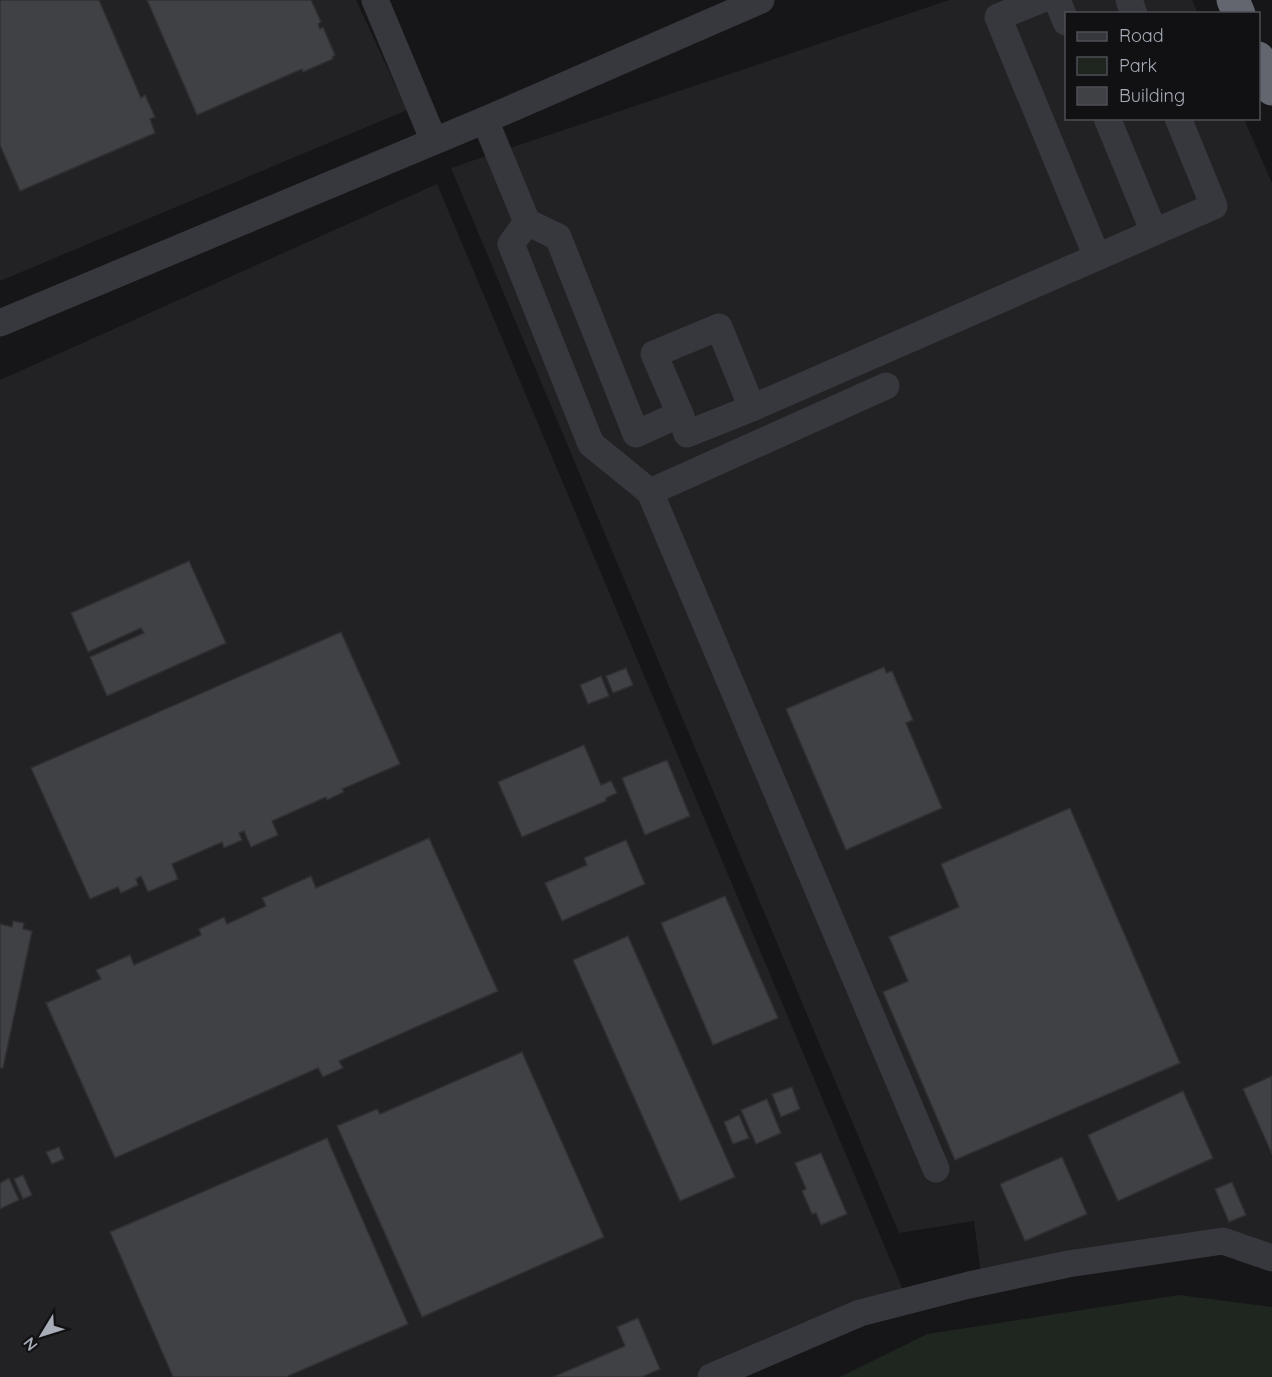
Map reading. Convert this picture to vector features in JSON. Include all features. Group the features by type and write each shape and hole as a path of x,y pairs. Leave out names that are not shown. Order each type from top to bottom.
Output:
{"highway":[{"path":"1260,62 1272,89"}],"street":[{"path":"375,0 434,141"},
{"path":"0,323 485,120 761,0"},
{"path":"1040,0 998,17 1097,257"},
{"path":"1058,0 1065,19"},
{"path":"485,120 527,222 558,237 636,434 680,414"},
{"path":"1108,120 1154,232"},
{"path":"752,408 719,327 654,354 687,434 752,408 1214,206 1179,120"},
{"path":"527,222 510,244 591,444 650,492 936,1170"},
{"path":"650,492 886,386"},
{"path":"711,1377 860,1313 969,1285 1068,1264 1223,1241 1272,1258"}],"shaded area":[{"path":"0,0 356,0 407,110 0,281"},
{"path":"949,0 1192,0 1198,12 1065,12 1065,120 1244,120 1272,183 1272,1268 1223,1250 983,1290 974,1221 899,1233 451,168"},
{"path":"437,184 906,1297 743,1377 0,1377 0,380"}],"green space":[{"path":"1179,1295 1272,1307 1272,1377 840,1377 927,1334"}],"building":[{"path":"0,0 99,0 141,98 145,95 155,117 150,119 155,133 20,191 0,145"},
{"path":"147,0 311,0 321,22 318,24 320,29 323,27 335,55 333,59 303,72 302,69 197,115"},
{"path":"189,561 226,643 107,696 90,657 144,633 141,628 88,652 71,613"},
{"path":"341,632 400,764 342,789 344,792 327,800 326,797 272,821 278,835 251,847 244,831 239,833 242,840 224,848 222,842 172,864 178,879 148,892 141,876 136,879 138,885 121,893 118,887 90,899 31,768"},
{"path":"884,667 886,673 892,671 913,720 906,723 942,808 846,850 786,709"},
{"path":"626,668 633,685 613,693 606,676"},
{"path":"601,676 609,696 588,704 580,685"},
{"path":"584,745 601,785 611,781 617,793 606,798 606,801 522,837 498,782"},
{"path":"667,760 690,816 645,835 622,778"},
{"path":"1070,808 1180,1063 955,1160 883,992 908,981 889,937 959,907 941,864"},
{"path":"429,838 498,991 339,1061 343,1068 323,1077 318,1068 115,1158 46,1003 101,979 96,970 130,955 134,965 201,935 199,929 224,917 227,924 266,906 262,898 311,876 316,888"},
{"path":"626,840 645,884 562,921 545,883 587,865 584,858"},
{"path":"725,896 778,1018 713,1045 661,923"},
{"path":"13,921 24,923 23,929 32,931 3,1068 0,1068 0,924 12,927"},
{"path":"628,936 735,1177 680,1201 573,960"},
{"path":"522,1052 604,1237 422,1317 337,1126 377,1109 380,1114"},
{"path":"1272,1076 1272,1154 1243,1089"},
{"path":"792,1087 800,1109 781,1117 772,1094"},
{"path":"1183,1091 1213,1158 1118,1201 1088,1135"},
{"path":"767,1099 781,1133 756,1144 741,1110"},
{"path":"739,1115 749,1138 733,1144 724,1122"},
{"path":"327,1138 408,1324 286,1377 173,1377 110,1232"},
{"path":"59,1147 64,1159 52,1164 46,1152"},
{"path":"821,1153 847,1214 821,1225 816,1213 812,1214 802,1191 806,1189 795,1163"},
{"path":"1062,1157 1087,1214 1025,1241 1000,1184"},
{"path":"23,1175 32,1195 23,1199 14,1179"},
{"path":"9,1178 19,1200 0,1209 0,1183"},
{"path":"1232,1182 1246,1215 1229,1222 1215,1189"},
{"path":"638,1318 660,1369 642,1377 553,1377 625,1346 617,1327"}]}
